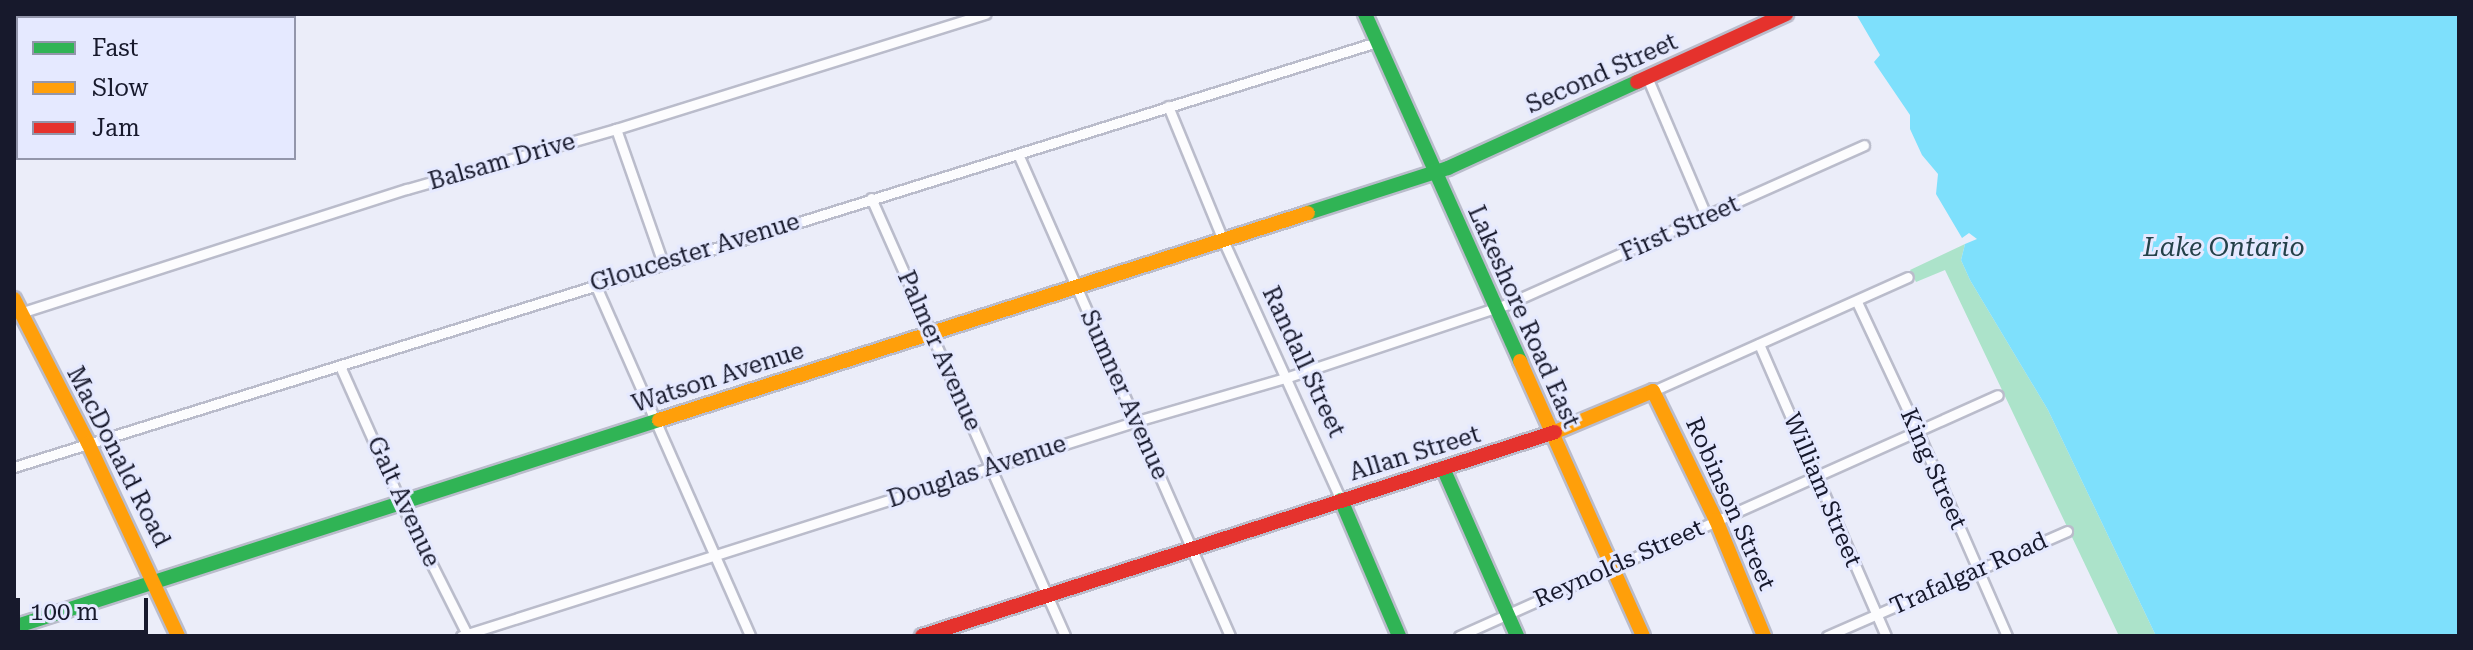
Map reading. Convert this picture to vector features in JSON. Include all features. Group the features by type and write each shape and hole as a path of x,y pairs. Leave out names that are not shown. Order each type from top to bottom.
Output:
{"street":[{"name":"Balsam Drive","path":"17,306 616,129 985,14"},
{"name":"Lakeshore Road East","path":"1365,14 1494,309 1643,636"},
{"name":"Second Street","path":"1435,172 1786,14"},
{"name":"Gloucester Avenue","path":"14,467 1377,42"},
{"path":"1647,77 1707,218"},
{"name":"Randall Street","path":"1168,106 1223,240 1399,636"},
{"path":"616,129 663,263"},
{"name":"First Street","path":"1494,309 1707,218 1864,145"},
{"name":"Sumner Avenue","path":"1018,154 1230,636"},
{"name":"Watson Avenue","path":"14,627 1435,172"},
{"name":"Palmer Avenue","path":"871,198 1065,636"},
{"name":"Allan Street","path":"922,636 1551,434 1908,277"},
{"path":"595,284 750,636"},
{"name":"King Street","path":"1857,302 2007,636"},
{"name":"MacDonald Road","path":"17,306 88,443 156,583 178,636"},
{"name":"Douglas Avenue","path":"465,635 715,558 990,467 1285,378 1494,309"},
{"name":"William Street","path":"1759,344 1886,636"},
{"name":"Galt Avenue","path":"340,366 400,501 465,635"},
{"name":"Robinson Street","path":"1653,391 1716,520 1764,636"},
{"name":"Reynolds Street","path":"1459,636 1998,395"},
{"path":"1443,468 1517,636"},
{"name":"Trafalgar Road","path":"1827,636 2067,531"}],"green space":[{"path":"14,14 260,14 16,16 14,129"},
{"path":"1965,244 1961,260 1970,280 2048,410 2156,636 2119,636 1945,270 1916,282 1910,270"}],"water":[{"name":"Lake Ontario","path":"1856,14 2459,14 2459,636 2156,636 2048,410 1970,280 1961,260 1965,244 1977,239 1969,233 1962,238 1936,194 1938,174 1922,155 1910,129 1910,115 1874,62 1880,55"}],"traffic: fast":[{"path":"1365,14 1520,361"},
{"path":"1308,213 1448,168 1637,82"},
{"path":"14,627 659,420"},
{"path":"1443,468 1517,636"},
{"path":"1341,500 1399,636"}],"traffic: slow":[{"path":"659,420 1308,213"},
{"path":"14,299 88,443 178,636"},
{"path":"1520,361 1643,636"},
{"path":"1555,432 1653,391 1716,520 1764,636"}],"traffic: jam":[{"path":"1637,82 1786,14"},
{"path":"922,636 1555,432"}]}
